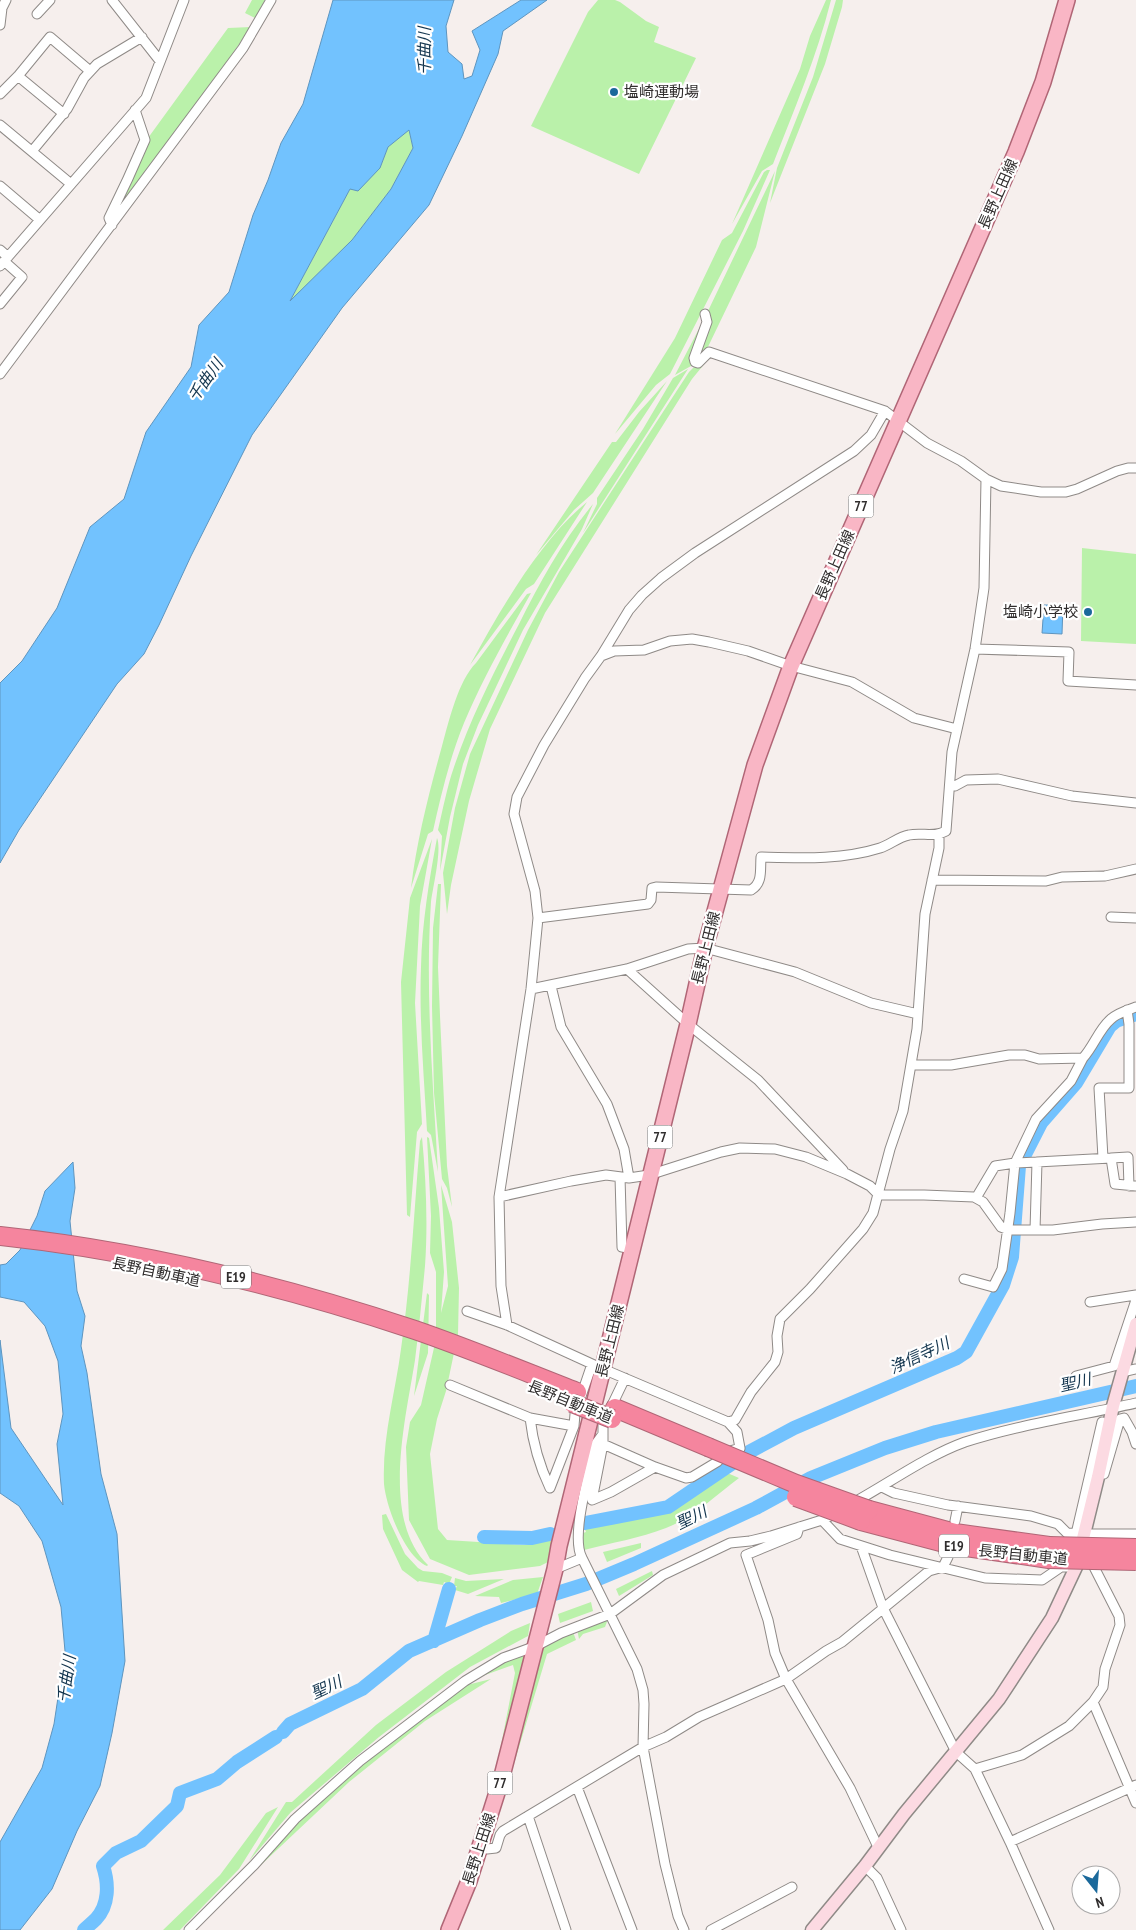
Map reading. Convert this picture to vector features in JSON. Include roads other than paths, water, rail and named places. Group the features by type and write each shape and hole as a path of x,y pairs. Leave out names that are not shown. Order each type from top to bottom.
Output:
{"highway":[{"name":"長野自動車道","path":"0,1236 106,1250 238,1278 360,1313 574,1397 610,1420 706,1453 808,1501 865,1515 952,1545 1136,1561"},
{"name":"長野自動車道","path":"0,1248 104,1261 209,1283 463,1354"},
{"name":"長野自動車道","path":"1049,1553 1096,1548 1136,1548"}],"main road":[{"name":"長野上田線","path":"449,1930 470,1881 501,1780 559,1546 597,1367 633,1249 649,1175 688,1024 705,948 752,772 791,666 1016,152 1043,82 1068,0"}],"street":[{"path":"0,25 2,8 6,0"},
{"path":"37,14 50,0"},
{"path":"112,0 160,61"},
{"path":"4,262 146,98 184,0"},
{"path":"0,374 243,48 271,0"},
{"path":"33,150 64,114 84,78 90,71 97,64 142,37"},
{"path":"0,94 50,38 90,71"},
{"path":"18,76 64,114"},
{"path":"112,225 109,218 127,183 131,168 145,140 135,110"},
{"path":"0,125 33,150 71,184"},
{"path":"0,186 40,220"},
{"path":"0,250 4,262 22,277 0,304"},
{"path":"705,314 707,322 694,358 695,362 698,363 709,352 885,411 927,443 1001,486 1040,492 1066,492 1128,468 1136,468"},
{"path":"507,1325 501,1286 499,1197 531,989 538,918 535,891 514,814 517,797 544,746 629,610 661,578 716,538 830,468 854,451 871,435 885,411"},
{"path":"538,918 648,904 651,900 652,888 656,887 747,891 758,885 760,881 761,857 834,857 881,848 911,834 940,835 946,831 952,752 975,649 984,588 986,479"},
{"path":"601,656 614,651 644,650 661,643 692,639 748,651 791,666 852,682 914,718 956,729"},
{"path":"975,649 1069,652 1068,681 1136,685"},
{"path":"950,786 955,786 966,780 998,780 1044,788 1072,796 1136,803"},
{"path":"728,1422 735,1420 751,1392 775,1362 778,1352 777,1336 780,1319 810,1289 863,1229 873,1213 890,1149 903,1111 918,1014 923,932 940,835"},
{"path":"932,880 1046,881 1062,877 1105,876 1136,869"},
{"path":"1111,917 1136,918"},
{"path":"531,989 627,969 688,949 705,948 795,972 871,1003 918,1014"},
{"path":"627,969 688,1024 758,1080 847,1174"},
{"path":"551,986 561,1027 607,1104 624,1149 622,1247 633,1249"},
{"path":"964,1279 994,1287 1002,1269 1015,1163 1036,1119 1071,1081 1083,1058 1103,1027 1112,1017 1131,1016 1129,1088 1099,1088 1107,1158 1115,1184 1132,1186 1128,1157 1107,1158 1037,1162 1015,1163 995,1166 976,1198"},
{"path":"911,1065 951,1065 1010,1055 1025,1055 1039,1059 1083,1058"},
{"path":"499,1197 606,1175 624,1178 649,1175 721,1152 740,1148 775,1150 806,1157 847,1174 870,1186 879,1195 976,1198 983,1202 1001,1227 1008,1230 1053,1230 1136,1222"},
{"path":"1035,1230 1037,1162"},
{"path":"1090,1302 1136,1295"},
{"path":"1076,1376 1114,1366 1136,1300"},
{"path":"467,1311 507,1325 597,1367 728,1422 737,1432 740,1448 727,1452 717,1462 692,1477 686,1478 655,1467 603,1444"},
{"path":"812,1930 999,1699 1052,1618 1076,1566 1080,1534 1094,1475 1136,1324"},
{"path":"530,1418 540,1467 550,1488 574,1426 575,1414 597,1367"},
{"path":"1121,1375 1136,1369"},
{"path":"610,1420 603,1424 626,1378"},
{"path":"450,1386 530,1418 574,1426"},
{"path":"189,1930 295,1819 360,1761 472,1677 503,1658 537,1640 561,1633 608,1611 663,1575 730,1543 750,1541 822,1520 934,1456 964,1443 1008,1431 1136,1403"},
{"path":"1094,1475 1104,1475 1120,1419 1124,1418 1136,1444"},
{"path":"610,1420 603,1444 592,1500 611,1492 655,1467"},
{"path":"610,1420 596,1446 577,1532 578,1550 637,1669 643,1690 644,1748 665,1864 678,1916 684,1930"},
{"path":"1094,1475 1102,1422"},
{"path":"882,1487 894,1493 958,1506 1030,1516 1058,1524 1067,1533 1136,1534"},
{"path":"955,1521 958,1506"},
{"path":"822,1520 840,1539 890,1555 985,1578 1042,1580 1061,1567 1136,1566"},
{"path":"799,1527 797,1534 746,1555 768,1620 775,1653 786,1679 850,1788 878,1847"},
{"path":"861,1546 883,1608 956,1752 975,1769 1049,1930"},
{"path":"480,1847 487,1849 496,1848 500,1834 503,1831 698,1717 786,1679 842,1642 929,1571 943,1567 948,1557"},
{"path":"552,1573 584,1561"},
{"path":"975,1769 1022,1754 1069,1726 1103,1688 1105,1669 1120,1625 1119,1616 1094,1567"},
{"path":"1092,1702 1132,1786 1136,1803"},
{"path":"1010,1842 1132,1786"},
{"path":"577,1787 632,1930"},
{"path":"528,1816 566,1930"},
{"path":"865,1866 877,1878 901,1930"},
{"path":"712,1930 792,1887"}],"water":[{"name":"千曲川","path":"333,0 454,0 446,26 448,52 462,64 464,79 472,76 480,50 472,31 521,0 547,0 503,31 498,54 429,205 342,308 252,435 144,654 117,684 19,830 0,863 0,683 22,661 57,608 90,527 124,499 146,432 191,367 199,325 229,292 253,215 281,143 303,104","holes":["409,130 413,148 391,189 352,240 290,301 350,189 358,191 380,168 388,147"]},
{"path":"1044,605 1063,605 1062,634 1042,633"},
{"name":"千曲川","path":"73,1162 75,1188 70,1221 77,1291 85,1316 81,1346 87,1373 101,1474 117,1534 125,1661 100,1786 77,1831 52,1889 20,1930 0,1930 0,1842 42,1768 54,1724 65,1651 61,1607 42,1541 19,1506 0,1493 0,1340 11,1428 63,1505 57,1444 63,1414 58,1361 45,1326 24,1302 0,1297 0,1265 6,1264 20,1250 37,1216 45,1191"}],"waterway":[{"name":"浄信寺川","path":"585,1523 668,1507 749,1452 794,1428 957,1358 966,1352 1003,1285 1012,1257 1019,1166 1041,1123 1076,1083 1110,1026 1116,1021 1136,1014"},
{"name":"聖川","path":"283,1732 290,1724 362,1689 409,1651 480,1620 522,1604 586,1584 634,1564 756,1508 811,1478 885,1448 936,1432 1136,1386"},
{"name":"浄信寺川","path":"484,1537 532,1538 550,1534"},
{"name":"浄信寺川","path":"434,1641 449,1589"},
{"name":"聖川","path":"84,1930 96,1919 106,1901 107,1887 103,1866 116,1853 141,1841 177,1806 180,1793 217,1779 237,1762 276,1737"}],"place":[{"name":"塩崎運動場","path":"614,92"},
{"name":"塩崎小学校","path":"1088,612"}]}
